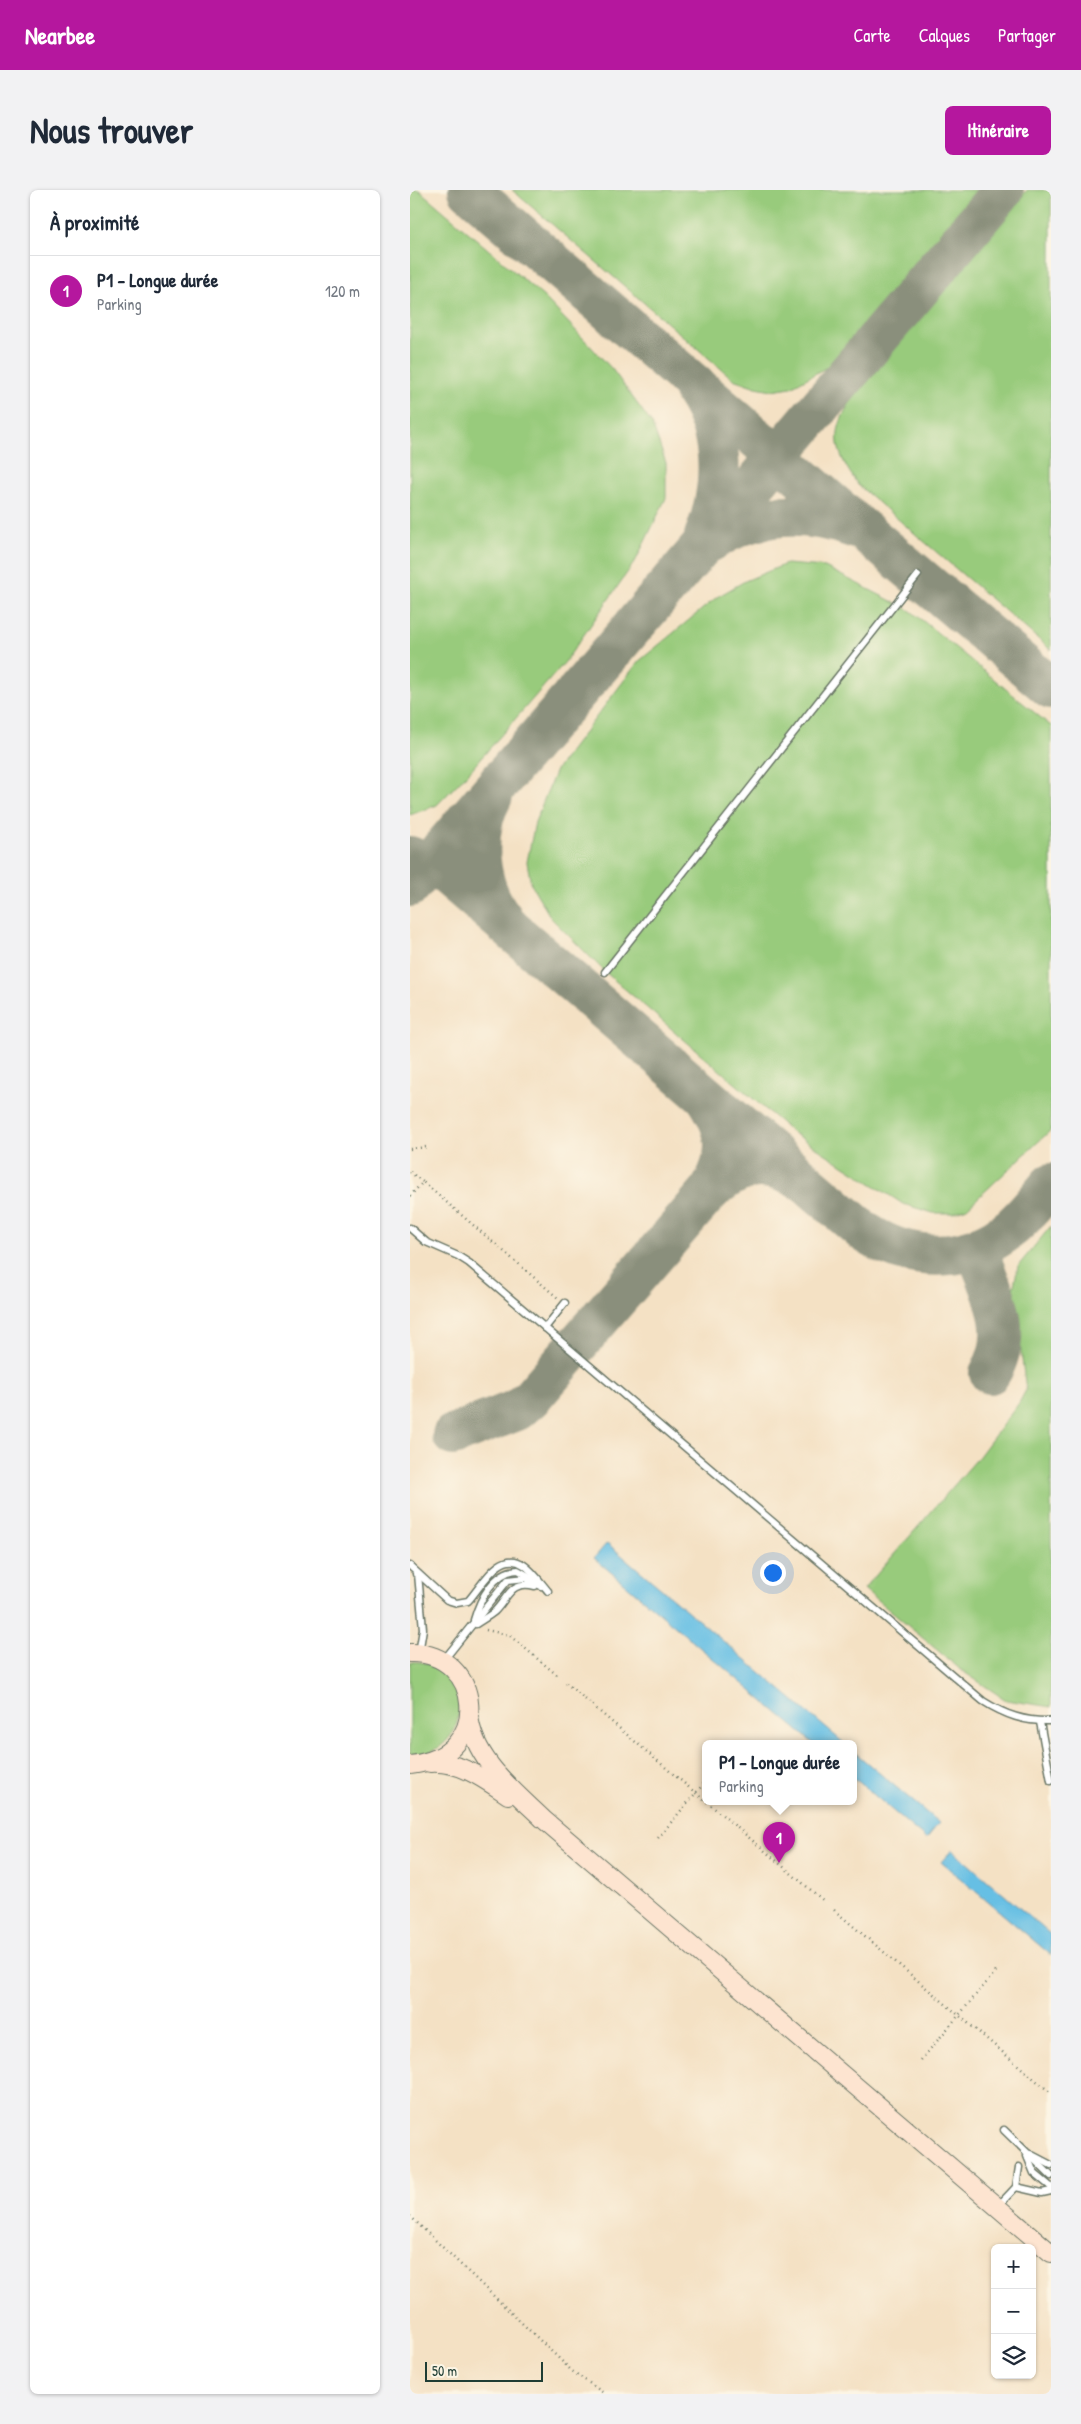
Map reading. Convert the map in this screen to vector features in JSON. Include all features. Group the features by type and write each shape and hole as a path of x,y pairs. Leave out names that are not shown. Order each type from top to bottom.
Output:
{"street":[{"path":"414,1651 443,1661 457,1674 464,1684 469,1702 469,1715 475,1742 489,1764 543,1819 1051,2253"},
{"path":"415,1764 446,1754 456,1745 466,1728 469,1715"},
{"path":"415,1764 441,1762 467,1769 543,1819"}],"lane":[{"path":"605,972 918,575"},
{"path":"410,1228 426,1242 469,1263 969,1689 1000,1712 1020,1719 1040,1722 1051,1721"},
{"path":"545,1328 565,1303"},
{"path":"410,1566 447,1600 457,1602 468,1601 498,1565 506,1560 512,1560 525,1566 548,1591"},
{"path":"472,1626 480,1601 505,1572 524,1571 548,1591"},
{"path":"410,1572 418,1574"},
{"path":"414,1651 423,1629 418,1574"},
{"path":"443,1661 472,1626 493,1612 516,1586 523,1584 534,1585 548,1591"},
{"path":"1040,1722 1051,1781"},
{"path":"1004,2130 1051,2176"},
{"path":"1016,2188 1042,2193 1051,2189 1034,2173 1026,2153"},
{"path":"1026,2153 1051,2165"},
{"path":"997,2208 1016,2188 1019,2167"}],"path":[{"path":"410,1148 426,1148"},
{"path":"410,1172 565,1303"},
{"path":"410,1196 423,1182"},
{"path":"482,1629 509,1635 557,1675"},
{"path":"566,1683 702,1798"},
{"path":"658,1838 702,1786"},
{"path":"711,1805 825,1902"},
{"path":"834,1910 1051,2093"},
{"path":"921,2060 997,1970"},
{"path":"410,2216 572,2371 605,2394"}],"green space":[{"path":"410,190 419,190 545,298 612,369 652,424 666,463 666,498 636,560 565,662 469,772 437,805 410,815"},
{"path":"512,190 978,190 829,366 791,387 772,390 733,379"},
{"path":"1027,190 1051,190 1051,650 858,485 840,453 838,444 840,424 851,401"},
{"path":"786,564 825,567 911,611 1051,726 1051,1130 967,1208 953,1213 933,1213 903,1204 792,1132 605,972 551,918 531,884 527,862 535,822 556,770 638,662 717,597 745,581"},
{"path":"1051,1226 1051,1707 1006,1700 961,1670 864,1589 977,1459 1019,1403 1026,1390 1013,1290 1018,1266"},
{"path":"410,1662 430,1664 445,1674 455,1689 459,1706 456,1724 448,1740 432,1751 410,1755"}],"water":[{"path":"607,1543 840,1740 809,1740 594,1558"},
{"path":"857,1754 939,1823 926,1839 857,1780"},
{"path":"952,1850 1051,1935 1051,1955 941,1862"}],"taxiway":[{"path":"469,190 843,513 1051,688"},
{"path":"410,886 692,558 1003,190"},
{"path":"695,391 712,425 718,462 716,499 705,536"},
{"path":"711,541 728,531 746,524 782,516 818,518 856,528"},
{"path":"492,796 481,826 480,858 487,890 493,905 502,918"},
{"path":"410,857 444,872 862,1230 880,1241 899,1249 938,1255 976,1248 995,1239 1012,1227 1051,1184"},
{"path":"707,1098 720,1122 725,1144 722,1166 710,1191 732,1175 753,1167 776,1169 801,1179"},
{"path":"453,1435 517,1410 532,1397 710,1191"},
{"path":"976,1248 994,1295 1001,1326 1001,1341 990,1373"}],"place":[{"name":"P1 - Longue durée","path":"779,1863"}]}
